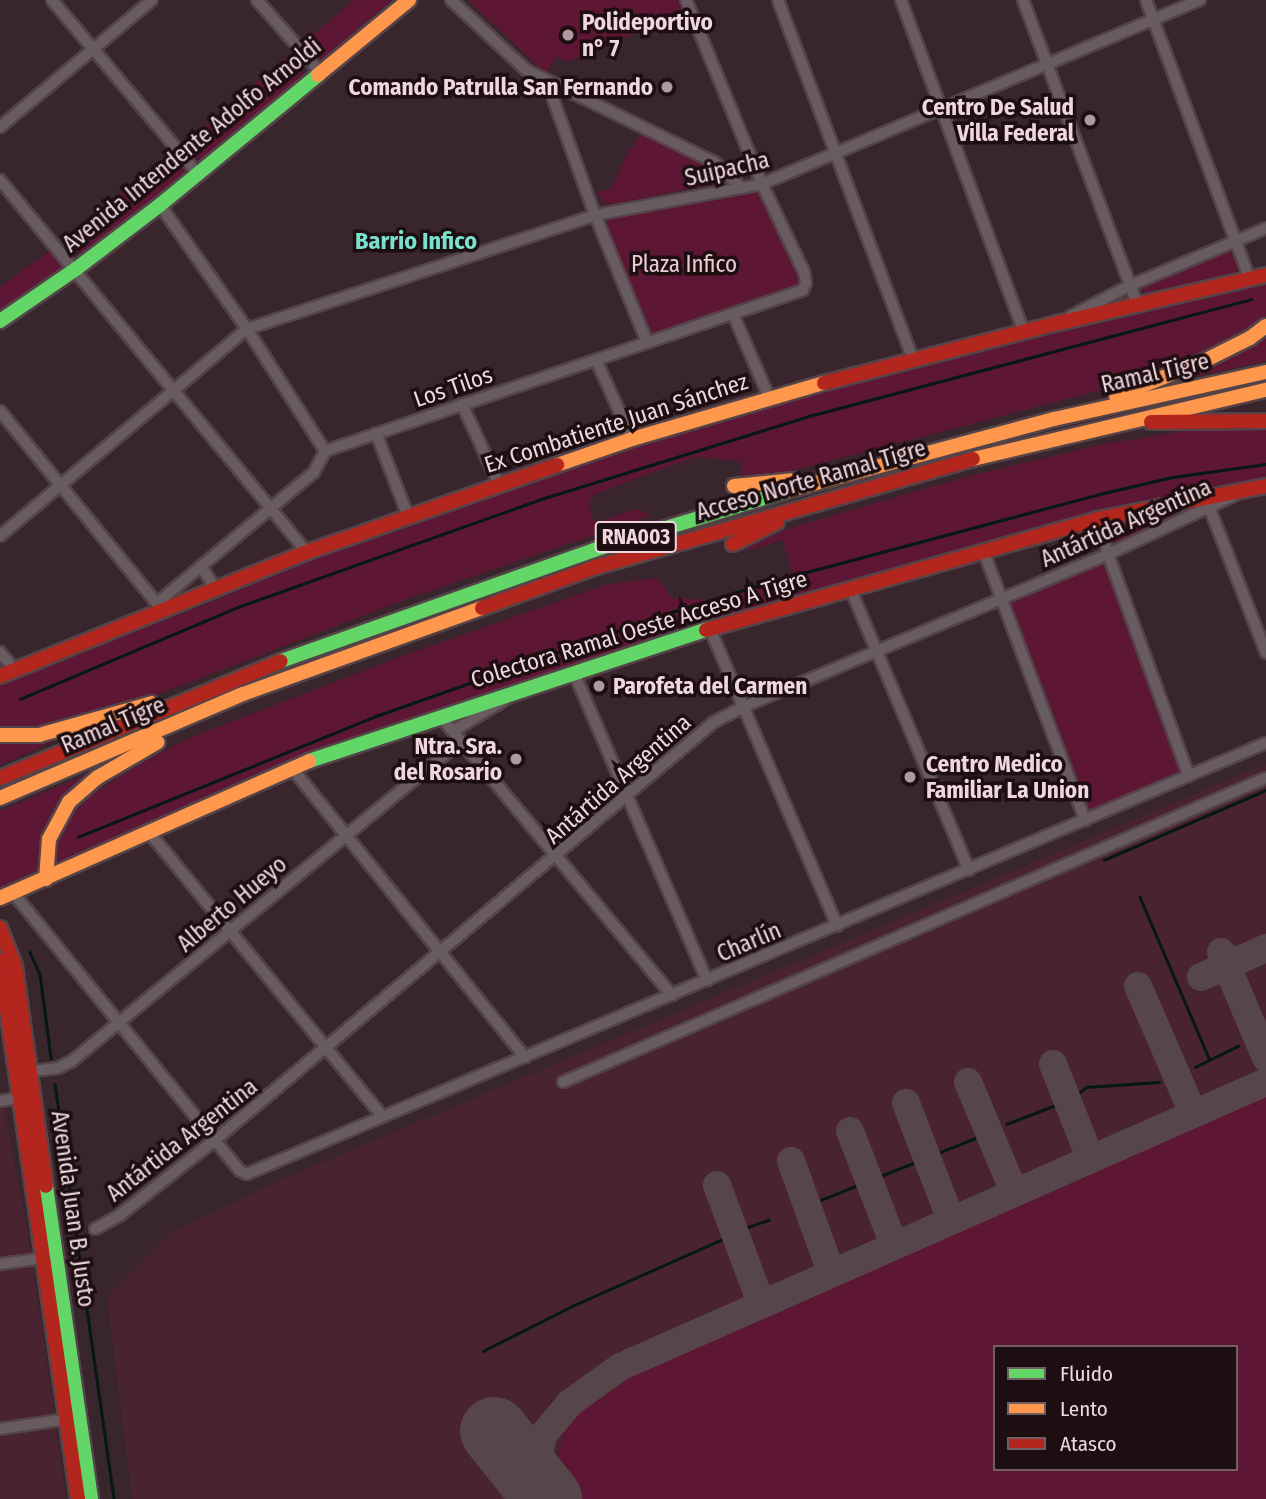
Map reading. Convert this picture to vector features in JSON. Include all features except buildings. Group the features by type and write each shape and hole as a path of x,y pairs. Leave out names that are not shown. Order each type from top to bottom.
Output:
{"main road":[{"name":"Avenida Intendente Adolfo Arnoldi","path":"0,321 76,269 160,205 409,0"},
{"name":"Ex Combatiente Juan Sánchez","path":"0,676 160,607 216,590 307,552 632,439 769,397 1058,323 1266,275"},
{"path":"1054,419 1181,372 1250,338 1266,326"},
{"name":"Ramal Tigre","path":"1054,419 1266,372"},
{"name":"Ramal Tigre","path":"1078,432 1266,390"},
{"name":"Acceso Norte Ramal Tigre","path":"226,683 454,598 594,550 850,473 1054,419"},
{"path":"1078,432 1147,422 1266,421"},
{"name":"Acceso Norte Ramal Tigre","path":"243,694 596,567 835,496 1078,432"},
{"path":"734,486 850,473"},
{"name":"Colectora Ramal Oeste Acceso A Tigre","path":"7,896 291,767 440,716 710,629 983,550 1098,519 1208,503 1246,489 1266,486"},
{"path":"733,544 835,496"},
{"path":"594,550 653,520"},
{"path":"475,610 626,567"},
{"path":"0,735 25,737 61,731 226,683"},
{"name":"Ramal Tigre","path":"0,778 226,683"},
{"path":"46,879 47,850 54,826 81,791 124,760 243,694"},
{"name":"Ramal Tigre","path":"0,798 243,694"},
{"name":"Avenida Juan B. Justo","path":"0,928 15,966 23,1072"},
{"name":"Avenida Juan B. Justo","path":"0,961 28,1097 91,1499"},
{"name":"Avenida Juan B. Justo","path":"28,1097 45,1258 78,1499"}],"street":[{"path":"52,0 198,174"},
{"path":"0,127 152,0"},
{"path":"257,0 320,72"},
{"path":"451,0 522,67 547,82 714,162 742,188"},
{"path":"686,0 762,184"},
{"path":"778,0 913,360"},
{"path":"901,0 1024,332"},
{"path":"1023,0 1138,306"},
{"path":"1146,0 1249,277"},
{"name":"Suipacha","path":"247,329 595,215 762,184 1199,0"},
{"path":"547,82 595,215 647,342"},
{"path":"0,180 307,552"},
{"name":"Los Tilos","path":"325,451 799,293 806,283 762,184"},
{"path":"0,411 160,607 201,566 314,472 325,451 247,329 160,205"},
{"path":"1058,323 1129,286 1266,228"},
{"path":"733,314 769,397"},
{"path":"0,536 61,488 247,329"},
{"path":"596,360 632,439"},
{"path":"461,404 499,485"},
{"path":"376,433 408,516"},
{"path":"1208,503 1266,653"},
{"name":"Antártida Argentina","path":"95,1229 120,1215 215,1140 714,722 876,650 1108,554 1208,503"},
{"path":"1098,519 1108,554 1189,776"},
{"path":"983,550 1085,820"},
{"path":"201,566 216,590"},
{"path":"850,588 969,870"},
{"path":"710,629 837,926"},
{"path":"0,652 14,669"},
{"path":"574,673 707,980"},
{"path":"453,731 521,690"},
{"path":"440,716 672,995"},
{"name":"Alberto Hueyo","path":"23,1072 63,1066 119,1023 461,741"},
{"name":"Charlín","path":"215,1140 240,1171 247,1174 1266,743"},
{"path":"291,767 525,1056"},
{"path":"563,1082 1266,778"},
{"path":"148,831 382,1116"},
{"path":"7,896 119,1023 215,1140"},
{"path":"0,1101 28,1097"},
{"path":"0,1264 45,1258"},
{"path":"0,1429 67,1419"}],"shaded area":[{"path":"1266,764 1266,1499 132,1499 107,1297 172,1232 283,1179"},
{"path":"0,1087 31,1251 66,1499 0,1499"}],"green space":[{"path":"354,0 392,0 322,59 316,58 302,44"},
{"name":"Polideportivo n° 7","path":"468,0 678,0 684,13 567,62 556,57 546,74"},
{"path":"291,53 303,69 302,81 205,159 194,158 182,145"},
{"path":"640,134 716,170 720,179 714,184 614,204 603,203 597,193 611,188 630,147 634,147"},
{"path":"174,152 184,165 183,176 83,253 72,251 62,239"},
{"name":"Plaza Infico","path":"757,190 799,276 796,288 653,336 646,333 607,233 608,220"},
{"path":"52,249 63,264 59,273 0,313 0,287"},
{"path":"1227,251 1233,255 1238,267 1235,276 1147,299 1143,296 1144,287"},
{"path":"1266,282 1266,322 1245,336 1124,384 762,479 742,481 741,461 695,457 595,494 589,502 592,519 598,522 637,509 649,514 648,517 412,597 138,702 34,730 0,729 0,682 219,599 320,555 460,505 613,453 953,355"},
{"path":"1266,333 1266,361 1163,384"},
{"path":"1243,426 1266,428 1266,482 1211,491 390,728 60,867 53,860 53,846 68,819 92,794 140,764 186,739 408,654 605,585 655,578 660,580 672,598 710,600 793,575 783,540 749,550 741,548 800,525 969,476 1103,444 1184,431"},
{"path":"1195,507 1117,543 1109,538 1110,522"},
{"path":"1105,560 1180,773 1094,811 1087,808 1008,600"},
{"path":"63,737 0,765 0,741"},
{"path":"116,762 73,796 36,874 0,891 0,811"},
{"path":"1266,1094 1266,1499 578,1499 562,1480 558,1456 567,1424 584,1404 625,1375"}],"waterway":[{"path":"20,699 238,607 538,500 809,416 1251,299"},
{"path":"78,837 376,716 672,612 773,581 1108,492 1173,477 1266,464"},
{"path":"1104,860 1266,790"},
{"path":"1140,897 1210,1060"},
{"path":"30,952 40,974 51,1058"},
{"path":"1195,1067 1238,1046"},
{"path":"1075,1096 1086,1087 1159,1082"},
{"path":"55,1084 114,1499"},
{"path":"1006,1124 1061,1103"},
{"path":"936,1154 975,1138"},
{"path":"876,1178 921,1160"},
{"path":"816,1202 863,1183"},
{"path":"742,1229 768,1220"},
{"path":"483,1351 570,1307 723,1239"}],"taxiway":[{"path":"1201,977 1266,948"},
{"path":"1221,952 1266,1058"},
{"path":"1138,986 1193,1113"},
{"path":"1053,1064 1090,1158"},
{"path":"968,1082 1014,1192"},
{"path":"545,1495 538,1462 543,1435 570,1403 620,1367 1266,1082"},
{"path":"906,1103 951,1220"},
{"path":"850,1131 894,1245"},
{"path":"791,1161 831,1272"},
{"path":"717,1185 761,1303"}],"runway":[{"path":"494,1431 548,1499"}],"traffic: fast":[{"path":"0,321 76,269 160,205 318,75"},
{"path":"281,661 594,550 787,491"},
{"path":"309,761 706,630"},
{"path":"46,1186 91,1499"}],"traffic: slow":[{"path":"318,75 409,0"},
{"path":"1116,396 1202,362 1250,338 1266,326"},
{"path":"787,491 1054,419 1266,372"},
{"path":"557,465 632,439 824,383"},
{"path":"973,459 1266,390"},
{"path":"734,486 795,480"},
{"path":"0,798 243,694 482,608"},
{"path":"0,735 39,735 152,703"},
{"path":"46,879 49,839 69,802 98,777 158,742"},
{"path":"0,898 309,761"}],"traffic: jam":[{"path":"824,383 1058,323 1266,275"},
{"path":"1151,422 1266,421"},
{"path":"482,608 596,567 973,459"},
{"path":"0,676 307,552 557,465"},
{"path":"706,630 1098,519 1266,486"},
{"path":"733,544 777,522"},
{"path":"0,778 281,661"},
{"path":"0,928 15,966 46,1186"},
{"path":"0,961 78,1499"}],"place":[{"name":"Polideportivo n° 7","path":"568,35"},
{"name":"Comando Patrulla San Fernando","path":"667,87"},
{"name":"Centro De Salud Villa Federal","path":"1090,120"},
{"name":"Parofeta del Carmen","path":"599,686"},
{"name":"Ntra. Sra. del Rosario","path":"516,759"},
{"name":"Centro Medico Familiar La Union","path":"910,777"}],"district":[{"name":"Barrio Infico","path":"416,242"}]}
